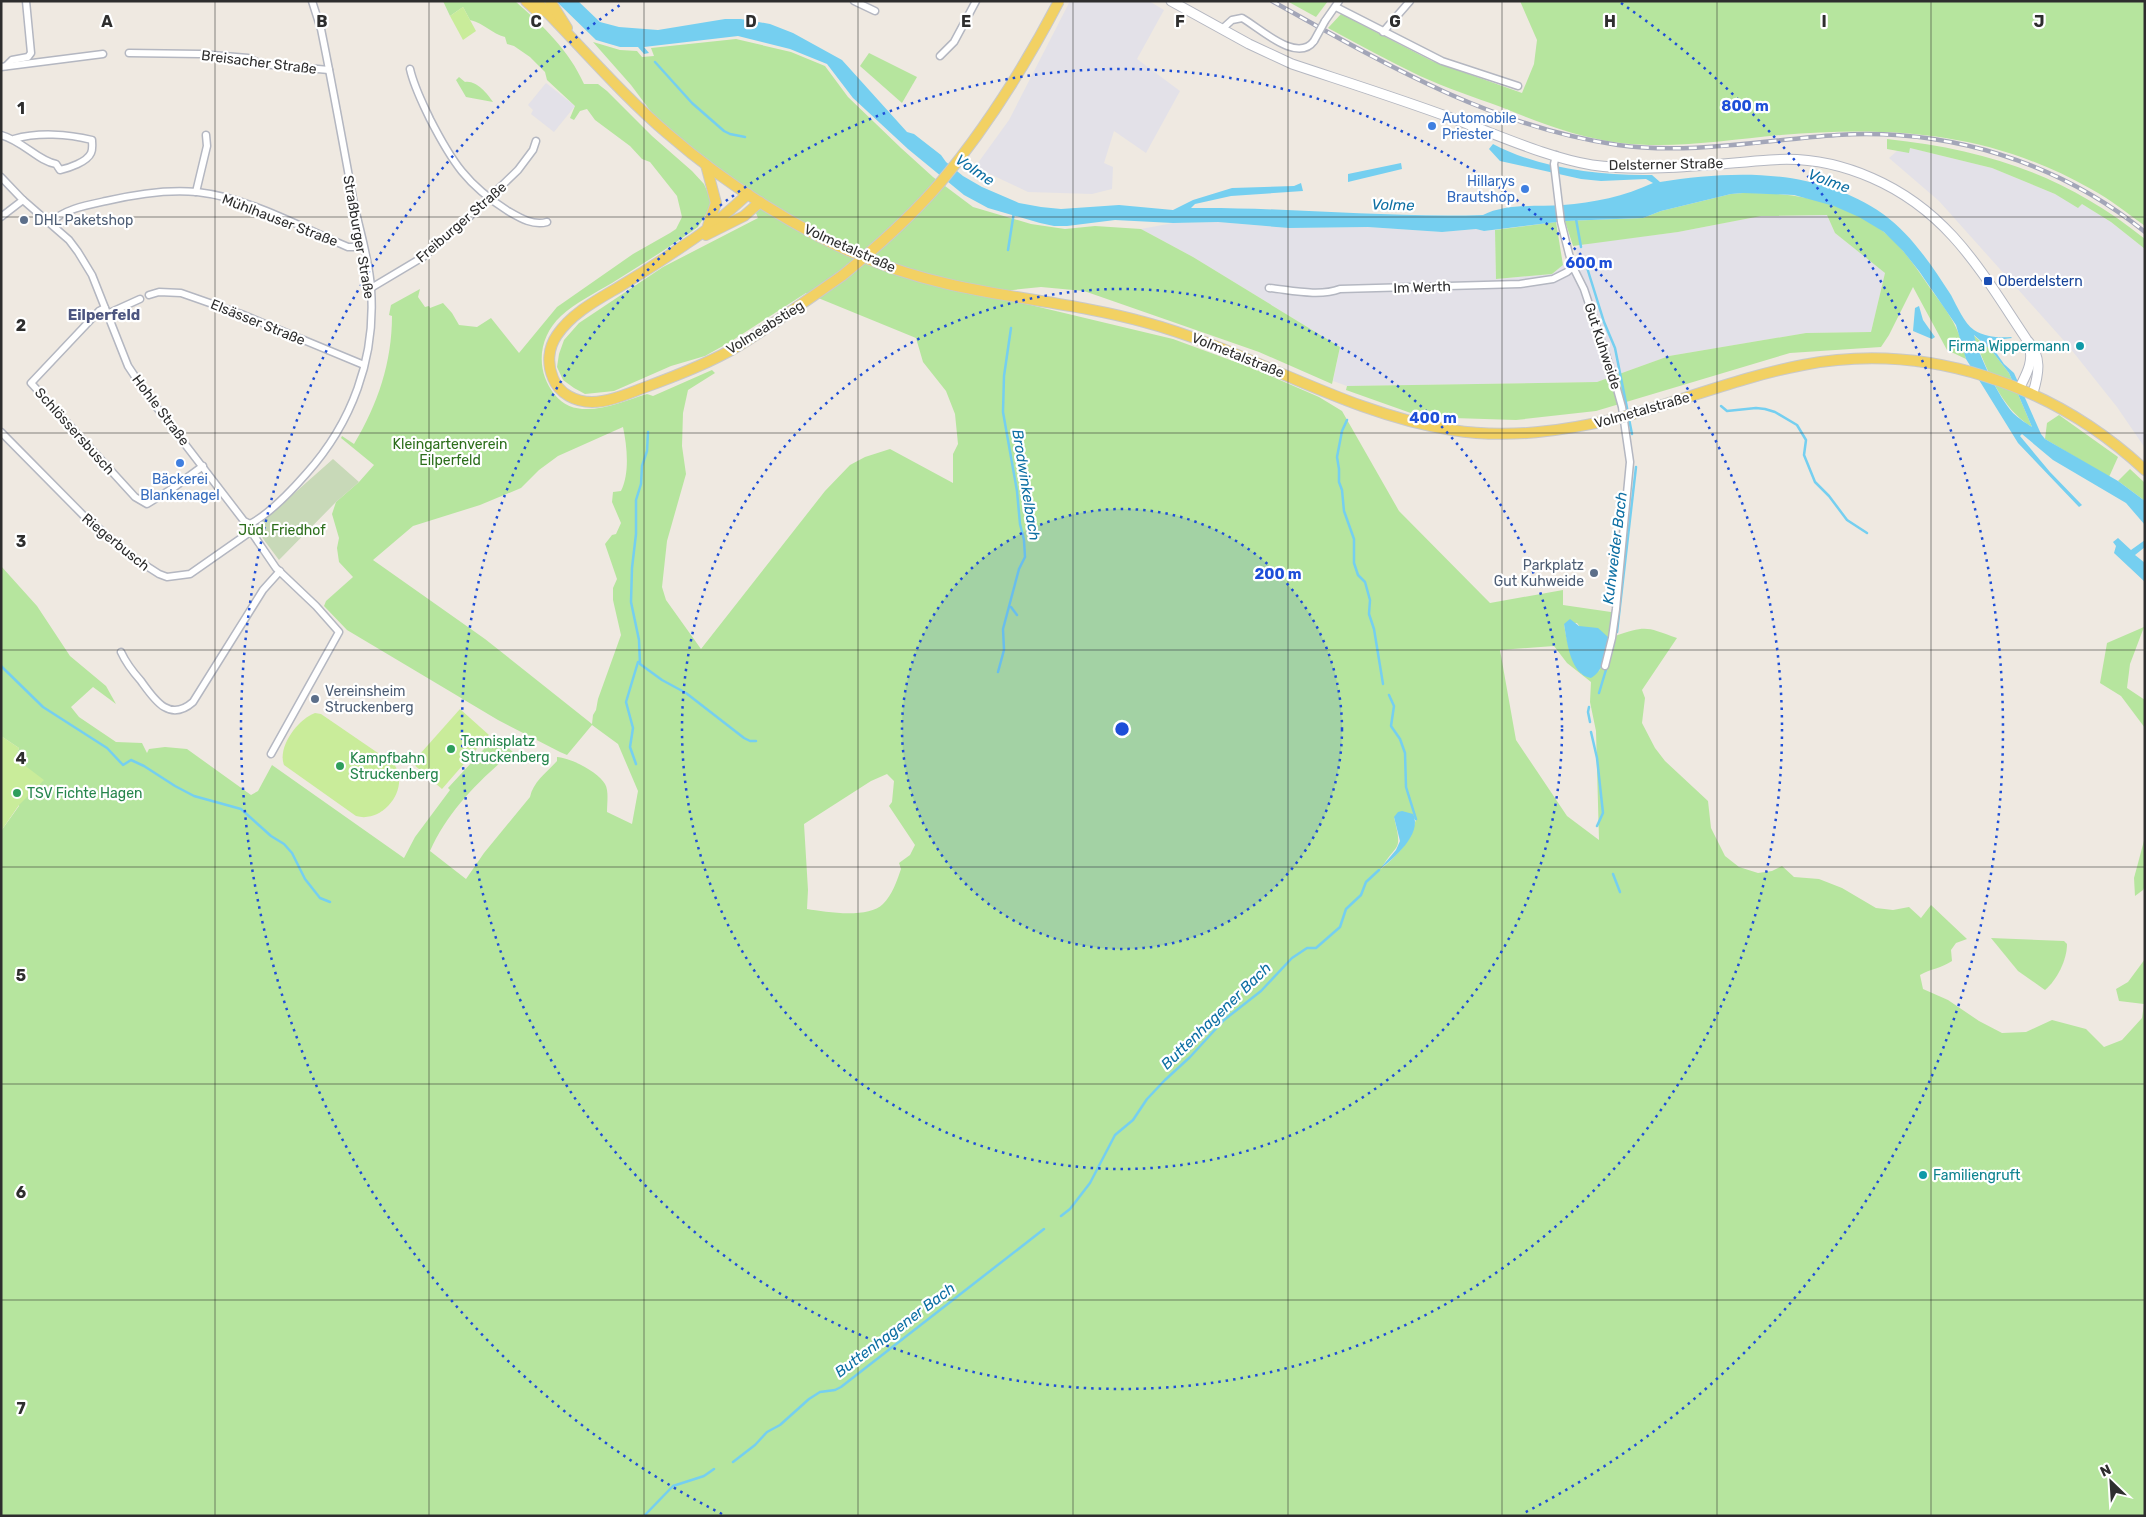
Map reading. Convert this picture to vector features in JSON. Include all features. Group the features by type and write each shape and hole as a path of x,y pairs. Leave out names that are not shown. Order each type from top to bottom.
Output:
{"main road":[{"path":"526,1 541,14 554,19"},
{"name":"Volmetalstraße","path":"536,1 667,133 706,165 748,194 820,237 847,250 902,271 948,284 1114,314 1152,324 1211,343 1364,406 1402,418 1451,430 1490,434 1533,434 1583,427 1620,418 1770,372 1839,359 1910,360 1936,363 2020,387"},
{"path":"550,1 562,18 572,38"},
{"name":"Volmeabstieg","path":"748,194 689,243 593,303 566,324 550,349 549,362 555,383 561,391 574,399 598,402 618,397 674,376 738,346 788,315 843,275 881,243 940,183 989,120 1032,52 1059,1"},
{"path":"706,165 716,203 706,230"},
{"name":"Volmeabstieg","path":"689,243 744,216 760,202"},
{"path":"2020,387 2101,434 2145,470"}],"street":[{"path":"4,66 12,60 28,57 31,53 26,1"},
{"name":"Straßburger Straße","path":"250,524 300,481 342,426 352,403 364,365 370,336 371,288 329,70 317,12 312,1"},
{"path":"854,1 875,11"},
{"path":"940,56 954,42 976,1"},
{"name":"Delsterner Straße","path":"1170,1 1292,64 1407,102 1555,160 1625,168 1784,160 1824,163 1864,174 1904,193 1930,213 1951,233 1981,270 2036,352 2039,365 2038,378 2033,393"},
{"path":"1383,32 1410,1"},
{"path":"1222,29 1232,20 1242,18 1289,48 1307,48 1314,41 1337,4 1383,32 1442,61 1518,86"},
{"name":"Breisacher Straße","path":"128,53 200,54 248,58 261,64 329,70"},
{"path":"4,66 102,54"},
{"path":"410,69 414,84 449,156 460,171 488,198 530,222 541,224 547,222"},
{"path":"1,135 14,139 49,163 56,164 60,170 71,168 87,158 93,150 92,140 77,137 49,135 14,139"},
{"path":"196,192 207,146 206,135"},
{"name":"Freiburger Straße","path":"371,288 423,257 524,163 533,150 536,141"},
{"name":"Gut Kuhweide","path":"1555,160 1555,176 1561,222 1572,267 1584,289 1616,382 1622,407 1630,462 1616,609 1612,638 1605,666"},
{"name":"Hohle Straße","path":"1,177 78,252 92,275 128,366 148,396 244,521 250,524"},
{"name":"Mühlhauser Straße","path":"50,223 59,214 132,195 166,191 196,192 245,204 348,247 363,247"},
{"path":"1,217 23,200"},
{"name":"Im Werth","path":"1269,288 1312,292 1340,289 1520,284 1553,278 1567,272 1572,267"},
{"name":"Elsässer Straße","path":"149,295 159,292 181,293 242,314 364,365"},
{"path":"106,311 140,299"},
{"name":"Schlössersbusch","path":"106,311 99,311 30,383 135,498 146,504 173,488 203,466"},
{"name":"Delsterner Straße","path":"2020,387 2028,371 2031,357 2027,340"},
{"name":"Riegerbusch","path":"1,432 83,515 131,556 158,574 167,577 190,574 250,532"},
{"path":"250,524 250,532 280,571 316,606 339,632 270,754"},
{"path":"122,652 125,661 158,703 169,710 179,710 192,702 263,590 280,571"}],"shaded area":[{"path":"1070,1 1149,1 1164,10 1137,59 1180,91 1146,153 1114,131 1104,163 1113,167 1112,189 1092,194 1028,192 975,167 1009,120"},
{"path":"546,83 575,106 554,132 531,114 533,110 528,105"},
{"path":"1910,148 1992,168 2055,194 2078,207 2082,204 2111,222 2145,249 2145,448 2117,407 2066,343 1939,201 1889,158 1897,151 1909,152"},
{"path":"1827,215 1835,233 1885,273 1871,332 1806,333 1669,356 1597,382 1347,386 1333,381 1340,347 1193,257 1141,229 1173,223 1218,222 1289,228 1368,227 1442,232 1476,229 1484,231 1495,230 1496,279 1552,274 1563,265 1576,259 1577,247 1591,243 1678,232 1761,216"}],"green space":[{"name":"Kleingartenverein Eilperfeld","path":"443,1 515,1 563,49 584,84 598,84 607,91 652,136 692,171 704,184 711,200 708,211 698,227 645,263 579,302 561,316 553,324 548,334 542,354 544,375 549,386 564,403 575,408 599,408 647,394 653,396 712,370 715,373 688,390 683,413 682,446 686,474 667,541 662,587 666,600 701,649 825,491 850,465 865,457 890,449 953,483 953,454 958,444 955,414 946,391 923,362 916,338 806,293 705,356 671,366 614,391 585,394 563,380 557,367 559,354 564,340 579,323 663,267 758,218 748,194 667,133 631,85 593,42 620,50 637,51 642,57 654,56 651,48 736,39 791,52 825,66 848,97 901,148 933,177 973,207 1031,224 1065,229 1095,226 1141,229 1193,257 1340,347 1332,384 1259,352 1084,291 1041,287 993,292 993,296 1173,339 1252,368 1319,397 1342,411 1399,511 1490,603 1563,590 1563,605 1611,612 1615,636 1634,630 1646,629 1677,638 1642,690 1645,698 1642,723 1655,748 1665,761 1708,801 1711,828 1725,856 1739,867 1758,873 1772,871 1782,866 1794,877 1819,879 1842,888 1876,908 1893,910 1909,907 1921,918 1931,905 1967,939 1956,943 1951,950 1952,961 1920,975 1923,989 1948,1000 1979,1021 2002,1033 2026,1032 2052,1020 2086,1029 2104,1047 2122,1040 2142,1018 2144,1004 2119,1001 2116,989 2128,982 2145,959 2145,1516 1,1516 1,831 19,806 15,758 19,748 1,736 1,566 37,606 70,656 106,686 116,704 93,687 71,707 79,717 116,742 142,743 147,753 149,749 165,747 187,749 251,795 258,791 272,765 404,858 415,837 450,790 448,788 495,737 513,752 488,774 455,809 437,836 430,851 466,879 484,853 530,797 537,782 557,761 557,757 577,763 597,775 606,787 607,812 632,824 638,791 618,744 592,725 567,755 560,752 498,720 347,630 324,606 326,601 353,577 339,562 337,548 339,538 332,514 336,502 359,482 374,465 341,438 342,436 354,444 377,398 389,350 392,316 389,315 391,305 420,289 418,297 425,307 429,306 430,308 443,303 459,325 477,327 491,318 519,353 557,307 633,254 676,229 682,217 677,196 650,162 642,159 630,146 595,120 587,109 580,111 574,120 570,118 575,106 547,80 545,72 530,57 514,46 507,44 505,37 496,34 480,23 470,20 463,7 450,16","holes":["623,427 626,451 626,476 621,491 613,492 612,502 621,523 616,534 612,535 605,544 617,579 613,588 613,600 621,635 598,699 592,724 485,639 373,560 413,526 480,505 521,488 539,470 558,456","1577,623 1604,659 1599,671 1582,674 1570,650 1564,624","1554,646 1567,663 1591,682 1590,702 1596,731 1599,840 1567,816 1516,740 1500,650","887,774 894,781 892,802 889,806 915,845 910,855 899,863 901,869 889,896 876,909 857,913 825,912 807,909 808,890 804,824 871,781","1394,817 1416,819 1411,834 1403,847 1381,869 1397,846 1398,837"]},
{"path":"1287,1 1328,1 1316,17"},
{"path":"1520,1 2145,1 2145,226 2098,193 2053,170 2016,155 1978,144 1940,137 1902,133 1822,132 1661,145 1641,145 1590,138 1545,124 1430,80 1328,28 1341,14 1432,61 1522,93 1534,64 1537,40"},
{"path":"463,7 476,31 463,40 450,16"},
{"path":"869,53 917,77 902,103 860,66"},
{"path":"459,77 465,82 477,85 493,102 466,97 456,80"},
{"path":"1887,139 1959,150 2024,169 2055,182 2115,217 2145,239 2145,249 2111,222 2082,204 2078,208 2055,194 1992,168 1910,148 1909,153 1887,149"},
{"path":"1731,194 1780,194 1817,200 1869,221 1884,232 1909,258 1948,314 1957,329 1966,359 1947,350 1913,287 1881,347 1790,353 1596,411 1516,420 1422,417 1346,390 1347,386 1597,382 1669,356 1806,333 1871,332 1885,273 1835,233 1827,215 1761,216 1678,232 1573,246 1565,221 1643,218 1661,211"},
{"path":"1556,222 1563,265 1552,274 1496,279 1495,230"},
{"path":"1973,335 1991,350 2009,373 2032,427 2021,419 2003,399 1989,374"},
{"path":"2059,415 2118,457 2109,477 2045,439 2047,423"},
{"name":"Jüd. Friedhof","path":"333,459 359,482 336,502 279,560 255,528"},
{"path":"2130,469 2145,483 2145,501 2118,481"},
{"path":"2144,627 2130,664 2127,688 2145,700 2145,728 2121,696 2100,683 2107,643"},
{"name":"Tennisplatz Struckenberg","path":"460,709 489,735 442,789 412,763"},
{"name":"Kampfbahn Struckenberg","path":"315,713 321,714 394,764 398,773 397,793 392,802 376,815 356,816 284,765 284,750 290,734 302,721"},
{"name":"TSV Fichte Hagen","path":"1,736 19,748 15,758 44,780 19,805 1,831"},
{"path":"2145,837 2145,886 2135,896 2134,878"},
{"path":"1991,938 2064,941 2067,944 2067,950 2057,975 2045,990 2018,971"}],"water":[{"path":"556,1 578,1 600,22 619,27 658,30 725,19 741,19 770,24 793,33 842,60 907,132 914,134 941,155 946,162 963,176 982,187 1019,203 1041,207 1061,209 1119,205 1173,210 1193,200 1232,188 1294,186 1301,183 1303,191 1231,196 1195,204 1191,208 1447,216 1483,215 1512,207 1563,205 1597,201 1631,192 1653,183 1646,179 1601,181 1581,179 1500,161 1489,149 1493,144 1550,165 1591,172 1652,175 1660,182 1717,175 1775,176 1803,180 1831,188 1858,199 1883,214 1903,231 1929,262 1970,327 1987,336 2012,338 1988,341 2004,364 2014,373 2041,434 2045,439 2118,481 2145,501 2145,525 2126,503 2053,460 2022,434 2020,436 2050,472 2082,505 2079,507 2018,443 1966,359 1956,325 1903,251 1884,232 1859,217 1834,206 1794,195 1743,193 1731,194 1661,211 1643,218 1565,221 1484,231 1476,229 1442,232 1368,227 1289,228 1218,222 1173,223 1115,220 1054,226 988,208 964,195 908,149 853,98 827,64 790,49 738,36 644,47 649,53 644,54 638,47 620,47 596,40","holes":["1974,335 1991,350 2009,373 2032,427 2020,419 2007,406 1984,364"]},
{"path":"1401,163 1402,169 1348,182 1348,174"},
{"path":"1919,306 1923,320 1935,337 1932,339 1913,331 1915,308"},
{"path":"2118,538 2131,550 2145,540 2145,547 2135,555 2145,563 2145,582 2114,553 2116,546 2113,542"},
{"path":"1570,619 1579,626 1598,628 1608,637 1606,654 1602,665 1591,678 1584,676 1578,671 1568,648 1564,624"},
{"path":"1402,811 1413,814 1414,830 1399,853 1379,870 1396,850 1400,841 1394,817 1398,812"}],"waterway":[{"path":"655,62 692,103 724,131 745,137"},
{"name":"Brodwinkelbach","path":"1008,250 1014,212"},
{"name":"Kuhweider Bach","path":"1576,219 1581,247"},
{"name":"Kuhweider Bach","path":"1584,258 1604,322 1615,348 1628,413"},
{"name":"Brodwinkelbach","path":"998,672 1004,650 1003,629 1019,569 1025,557 1017,491 1003,412 1004,376 1011,328"},
{"path":"1721,406 1727,411 1765,409 1775,412 1797,425 1806,440 1804,455 1815,482 1829,496 1847,520 1867,533"},
{"name":"Kuhweider Bach","path":"1629,419 1632,434"},
{"name":"Buttenhagener Bach","path":"1347,420 1342,431 1337,457 1339,482 1342,490 1344,511 1354,539 1354,563 1358,575 1365,582 1370,600 1369,614 1374,629 1383,684"},
{"path":"648,432 647,451 642,466 641,484 636,500 636,534 632,568 631,602 639,640 640,664 662,680 686,693 744,738 756,741"},
{"name":"Kuhweider Bach","path":"1617,632 1636,467"},
{"path":"1011,607 1017,615"},
{"name":"Kuhweider Bach","path":"1599,693 1614,643"},
{"path":"636,764 630,747 633,728 626,702 638,662"},
{"path":"1,666 43,707 107,748 123,765 131,760 194,796 241,809 271,836 284,844 292,853 305,879 320,898 330,902"},
{"name":"Buttenhagener Bach","path":"1389,695 1394,706 1391,726 1400,739 1405,753 1406,787 1416,819"},
{"name":"Kuhweider Bach","path":"1589,707 1590,722"},
{"name":"Kuhweider Bach","path":"1591,732 1597,758 1603,813 1597,826"},
{"name":"Buttenhagener Bach","path":"1061,1216 1070,1209 1090,1183 1115,1135 1133,1120 1147,1099 1224,1020 1261,991 1292,958 1307,948 1316,948 1340,927 1346,909 1361,895 1366,882 1379,870"},
{"name":"Kuhweider Bach","path":"1613,874 1620,892"},
{"name":"Buttenhagener Bach","path":"733,1462 755,1445 767,1432 780,1425 809,1399 820,1392 835,1390 841,1387 1044,1229"},
{"name":"Buttenhagener Bach","path":"644,1516 673,1486 704,1476 714,1469"}],"railway":[{"path":"1272,1 1354,47 1439,89 1482,108 1571,136 1645,148 1700,148 1837,135 1879,134 1920,137 1961,144 2039,169 2076,186 2111,207 2145,232"}],"place":[{"name":"Automobile Priester","path":"1432,126"},
{"name":"Hillarys Brautshop","path":"1525,189"},
{"name":"DHL Paketshop","path":"24,220"},
{"name":"Oberdelstern","path":"1988,281"},
{"name":"Firma Wippermann","path":"2080,346"},
{"name":"Bäckerei Blankenagel","path":"180,463"},
{"name":"Parkplatz Gut Kuhweide","path":"1594,573"},
{"name":"Vereinsheim Struckenberg","path":"315,699"},
{"name":"Tennisplatz Struckenberg","path":"451,749"},
{"name":"Kampfbahn Struckenberg","path":"340,766"},
{"name":"TSV Fichte Hagen","path":"17,793"},
{"name":"Familiengruft","path":"1923,1175"}],"district":[{"name":"Eilperfeld","path":"104,315"}],"water label":[{"name":"Volme","path":"975,170"},
{"name":"Volme","path":"1829,181"},
{"name":"Volme","path":"1393,205"}]}
